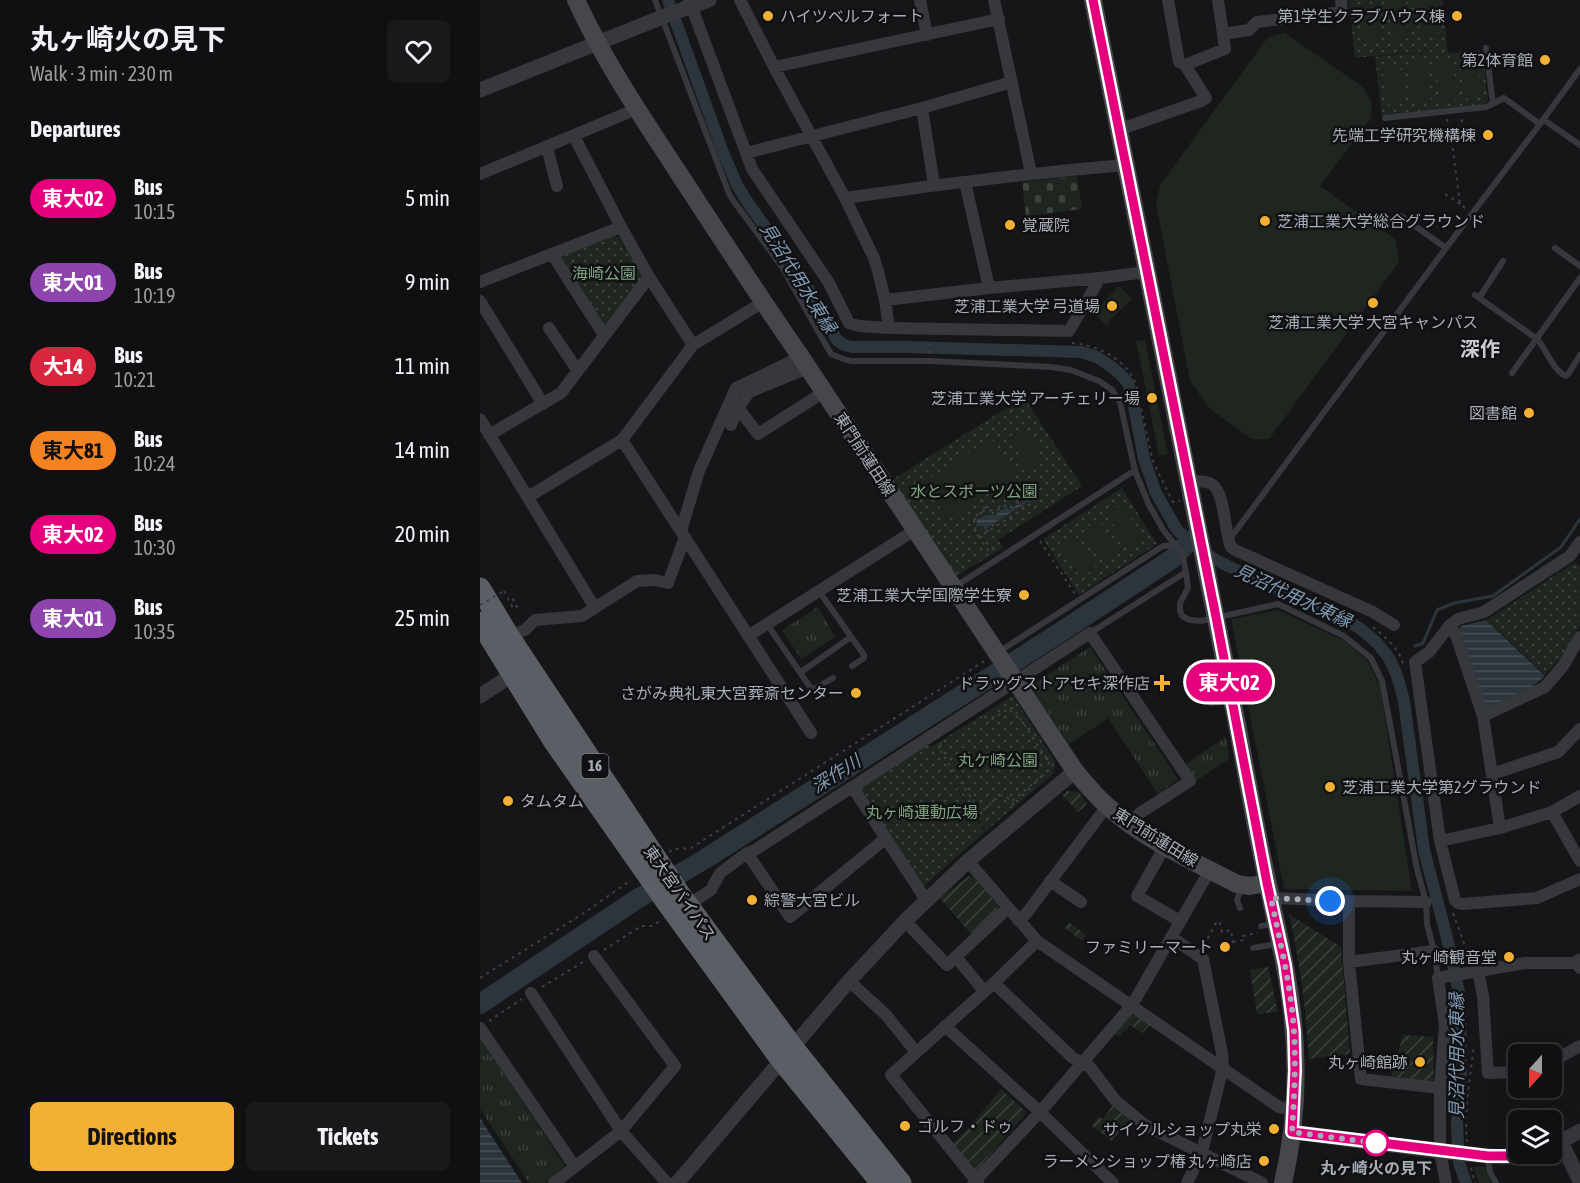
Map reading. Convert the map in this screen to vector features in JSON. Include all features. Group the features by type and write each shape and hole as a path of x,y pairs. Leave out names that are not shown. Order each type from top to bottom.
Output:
{"highway":[{"name":"東大宮バイパス","path":"480,588 509,636 520,670"},
{"name":"東大宮バイパス","path":"480,622 520,670 653,868 680,902 787,1054 882,1183"},
{"name":"東大宮バイパス","path":"787,1054 902,1183"}],"main road":[{"name":"東門前蓮田線","path":"576,0 597,43 763,302 1075,771 1107,806 1129,824 1237,885 1269,890"},
{"path":"1093,0 1269,890 1265,928 1281,943 1289,987 1294,1031 1294,1110 1283,1183"}],"street":[{"path":"480,90 679,9 709,0"},
{"path":"740,0 845,198 874,258 885,300 889,328"},
{"path":"920,0 927,35"},
{"path":"994,0 1031,173"},
{"path":"1168,0 1179,62 1185,64 1225,49 1218,0"},
{"path":"1223,34 1249,30 1257,21 1342,12 1341,0"},
{"path":"679,9 753,169 829,284 849,323 889,328 1069,331 1100,278"},
{"path":"774,67 999,20"},
{"path":"1118,130 1206,98 1185,64"},
{"path":"746,153 922,108 1012,82"},
{"path":"480,174 637,107"},
{"path":"922,108 934,185"},
{"path":"574,135 649,278 693,345"},
{"path":"547,147 557,186"},
{"path":"845,198 1031,173 1125,165"},
{"path":"965,182 989,288"},
{"path":"480,282 621,227"},
{"path":"552,254 604,335"},
{"path":"885,300 1146,272"},
{"path":"489,435 561,393 649,278"},
{"path":"480,301 543,404"},
{"path":"528,497 622,440 693,345 763,302"},
{"path":"549,328 578,371"},
{"path":"730,424 749,392 804,362"},
{"path":"509,636 525,630 535,620 582,616 637,581 655,580 668,583 699,471 736,388 804,362"},
{"path":"738,408 758,434 824,392"},
{"path":"480,419 595,608"},
{"path":"622,440 812,733"},
{"path":"1189,481 1205,482 1213,485 1219,492 1231,547 1240,554 1373,612 1394,626"},
{"path":"748,636 915,530"},
{"path":"1580,542 1570,556 1484,612 1449,625 1430,652 1414,662 1440,841 1455,900 1458,903 1537,898 1580,879"},
{"path":"1449,625 1456,635 1483,716 1500,828"},
{"path":"680,902 711,890 720,873 747,853 853,788 1014,680 1090,633 1190,782 1140,813 1129,824"},
{"path":"1483,716 1545,687 1563,666 1580,637"},
{"path":"480,696 520,670"},
{"path":"1492,774 1558,752 1580,729"},
{"path":"677,1183 849,981 905,921 968,861 1075,771"},
{"path":"853,788 926,900"},
{"path":"1440,841 1500,828 1552,812 1580,796"},
{"path":"1018,920 1026,915 1107,806"},
{"path":"1552,812 1580,861"},
{"path":"747,853 790,917 886,838"},
{"path":"1165,846 1137,896 1180,921"},
{"path":"968,861 1037,941 1279,1107 1294,1110"},
{"path":"1037,941 891,1075 975,1182 1040,1112 1132,1005 1210,870"},
{"path":"1050,880 1081,902"},
{"path":"1269,890 1349,902 1425,902"},
{"path":"1349,902 1349,962 1361,1079 1440,1088"},
{"path":"905,921 947,965 1008,908"},
{"path":"1171,937 1203,959 1223,1067 1202,1152 1188,1183"},
{"path":"1349,962 1434,951"},
{"path":"554,1183 621,1131 675,1066 594,956"},
{"path":"956,957 1073,1058 1089,1066 1114,1100 1145,1125 1262,1183"},
{"path":"1446,1183 1440,1088 1445,1025 1441,978 1472,970 1525,963 1579,964"},
{"path":"1472,970 1483,996 1488,1073 1508,1072"},
{"path":"849,981 886,1015 916,1052"},
{"path":"531,993 621,1131 667,1183"},
{"path":"484,1025 575,1167"},
{"path":"945,1026 1040,1112 1113,1183"},
{"path":"1562,1056 1580,1046"},
{"path":"1562,1142 1580,1131"},
{"path":"1292,1132 1476,1157 1508,1156"},
{"path":"1562,1154 1580,1181"}],"lane":[{"path":"655,0 679,9 675,55 730,196 782,267 831,354 852,360 1051,367 1071,370 1099,381 1112,390 1120,402 1135,471 1149,505 1164,531 1182,553 1188,588 1180,603 1182,616 1190,620 1201,621 1278,604 1344,636 1371,658 1382,681 1416,869 1441,978"},
{"path":"1486,48 1493,104"},
{"path":"1229,541 1580,69"},
{"path":"1385,118 1486,107 1504,98 1580,146"},
{"path":"1401,216 1446,248"},
{"path":"1556,248 1580,266"},
{"path":"1503,261 1477,296 1537,339 1544,346 1561,374 1566,376 1569,374 1580,355"},
{"path":"1512,373 1580,278"},
{"path":"953,588 1035,533 1135,471"},
{"path":"998,656 1078,599 1163,546 1175,545"},
{"path":"1090,633 1186,572"},
{"path":"819,591 865,656 852,666"},
{"path":"767,624 810,687 814,689 833,678"},
{"path":"801,672 851,637"},
{"path":"1207,697 1211,703 1232,700"},
{"path":"1240,908 1237,900 1242,885"},
{"path":"1253,948 1281,943"},
{"path":"1476,1157 1490,1172 1496,1183"}],"path":[{"path":"1451,132 1457,130 1461,124 1460,117 1453,111 1447,121 1451,132 1460,204"},
{"path":"1445,194 1472,214"},
{"path":"930,337 930,361"},
{"path":"979,537 1038,499 1034,492 1012,507 1008,505 998,510 978,514 974,520 974,530 988,550 994,547"},
{"path":"1025,497 1030,505"},
{"path":"982,499 985,511"},
{"path":"1035,533 1078,599"},
{"path":"480,605 504,591 513,608 518,607 510,594"},
{"path":"1367,621 1393,645 1402,658 1404,670"},
{"path":"480,978 653,868 674,849 691,848 998,656"},
{"path":"976,721 985,716 993,719 1009,708 1013,708 1049,762 1048,771 1011,802"},
{"path":"941,743 939,750 979,810 985,809 1000,795 1006,797 1018,810"},
{"path":"1450,908 1472,970"},
{"path":"1198,955 1217,921 1220,923 1222,932 1231,930 1232,942 1244,940 1243,936 1265,928"},
{"path":"484,1025 531,993"},
{"path":"1474,1043 1466,1131 1476,1157 1475,1183"}],"green space":[{"path":"1349,0 1442,0 1448,53 1483,51 1488,101 1482,105 1382,116 1375,57 1442,49 1355,58"},
{"path":"1406,0 1410,38 1392,40 1388,1"},
{"path":"1416,0 1434,0 1438,36 1421,38"},
{"path":"1377,3 1381,42 1364,44 1359,5"},
{"name":"芝浦工業大学総合グラウンド","path":"1285,33 1363,87 1372,103 1371,118 1320,186 1395,239 1399,262 1269,439 1252,439 1210,409 1190,381 1156,204 1160,185 1268,37"},
{"path":"1477,58 1482,97 1464,99 1460,60"},
{"path":"1453,60 1457,99 1440,101 1435,62"},
{"path":"1426,61 1431,100 1413,102 1409,63"},
{"path":"1400,64 1405,103 1387,105 1382,66"},
{"path":"1077,176 1082,209 1026,216 1022,182"},
{"name":"海崎公園","path":"612,235 618,237 641,274 641,279 606,326 601,326 559,259 560,255"},
{"name":"芝浦工業大学 弓道場","path":"1119,286 1132,299 1111,319 1107,326 1093,313"},
{"name":"芝浦工業大学 アーチェリー場","path":"1145,340 1168,454 1159,456 1136,341"},
{"name":"水とスポーツ公園","path":"1024,397 1082,486 998,540 1003,548 956,576 894,483 895,478"},
{"path":"1024,428 1045,461 1030,471 1009,437"},
{"path":"991,438 1016,475 948,520 924,483"},
{"path":"1122,488 1157,544 1079,595 1043,539"},
{"path":"1122,505 1143,538 1128,548 1106,514"},
{"path":"1098,520 1120,553 1104,563 1083,529"},
{"path":"1075,535 1096,568 1081,578 1059,544"},
{"path":"1575,562 1580,566 1580,625 1565,653 1545,675 1487,620"},
{"path":"818,607 835,637 801,659 782,630"},
{"name":"芝浦工業大学第2グラウンド","path":"1278,610 1345,641 1367,660 1380,686 1412,891 1284,889 1231,619"},
{"path":"1090,647 1178,779 1158,794 1108,718 1069,744 1030,686"},
{"path":"1013,696 1055,761 1053,774 986,831 945,770 985,832 924,886 920,886 859,787 928,744 931,747"},
{"path":"1226,737 1229,759 1194,782 1184,765"},
{"path":"1067,791 1079,792 1087,804 1078,812 1062,795"},
{"path":"969,876 975,878 998,906 997,910 971,934 940,898"},
{"path":"1289,914 1341,947 1350,1054 1309,1059 1302,986"},
{"path":"1069,922 1086,935 1082,941 1065,928"},
{"path":"1268,967 1278,1012 1257,1014 1250,970"},
{"path":"1130,1015 1138,1016 1150,1025 1142,1033 1130,1025 1119,1037 1115,1034"},
{"path":"1403,1035 1433,1037 1434,1080 1429,1082 1391,1076"},
{"path":"480,1038 565,1166 545,1183 529,1183 480,1109"},
{"path":"1001,1089 1025,1111 1024,1116 974,1173 951,1146"},
{"path":"1113,1105 1129,1119 1112,1141 1092,1126 1098,1116 1103,1119"},
{"path":"1473,1167 1485,1167 1491,1183 1479,1183"}],"shaded area":[{"path":"1033,495 1035,497 985,529 982,525 976,526 977,519 987,515 996,515 1007,507 1009,510"},
{"path":"1486,620 1545,676 1528,690 1491,710 1484,708 1458,633 1461,626"},
{"path":"480,1118 522,1183 480,1183"}],"waterway":[{"name":"見沼代用水東縁","path":"668,0 737,185 806,285 837,340 852,347 1081,352 1097,357 1128,383 1144,459 1156,493 1177,530 1200,550 1216,560 1357,626 1368,634 1386,654 1395,671 1404,701 1424,850 1460,997 1461,1078 1457,1124 1459,1163 1466,1183"},
{"path":"1415,646 1423,643 1437,610 1454,603 1493,596 1561,547 1580,519"},
{"name":"深作川","path":"480,1004 637,899 705,859 1056,635 1172,559 1189,541"}],"bus line":[{"name":"東大02","path":"1093,0 1285,965 1294,1031 1292,1132 1446,1152 1508,1156"}],"place":[{"name":"ハイツベルフォート","path":"768,16"},
{"name":"第1学生クラブハウス棟","path":"1457,16"},
{"name":"第2体育館","path":"1545,60"},
{"name":"先端工学研究機構棟","path":"1488,135"},
{"name":"芝浦工業大学総合グラウンド","path":"1265,221"},
{"name":"覚蔵院","path":"1010,225"},
{"name":"芝浦工業大学 大宮キャンパス","path":"1373,303"},
{"name":"芝浦工業大学 弓道場","path":"1112,306"},
{"name":"芝浦工業大学 アーチェリー場","path":"1152,398"},
{"name":"図書館","path":"1529,413"},
{"name":"芝浦工業大学国際学生寮","path":"1024,595"},
{"name":"ドラッグストアセキ深作店","path":"1162,683"},
{"name":"さがみ典礼東大宮葬斎センター","path":"856,693"},
{"name":"芝浦工業大学第2グラウンド","path":"1330,787"},
{"name":"タムタム","path":"508,801"},
{"name":"綜警大宮ビル","path":"752,900"},
{"name":"ファミリーマート","path":"1225,947"},
{"name":"丸ヶ崎観音堂","path":"1509,957"},
{"name":"丸ヶ崎館跡","path":"1420,1062"},
{"name":"ゴルフ・ドゥ","path":"905,1126"},
{"name":"サイクルショップ丸栄","path":"1274,1129"},
{"name":"丸ヶ崎火の見下","path":"1376,1143"},
{"name":"ラーメンショップ椿 丸ヶ崎店","path":"1264,1161"}],"district":[{"name":"深作","path":"1480,349"}],"route":[{"path":"1330,901 1271,898 1285,965 1294,1031 1292,1132 1376,1143"}],"park label":[{"name":"丸ケ崎公園","path":"998,760"},
{"name":"丸ヶ崎運動広場","path":"922,812"}]}
